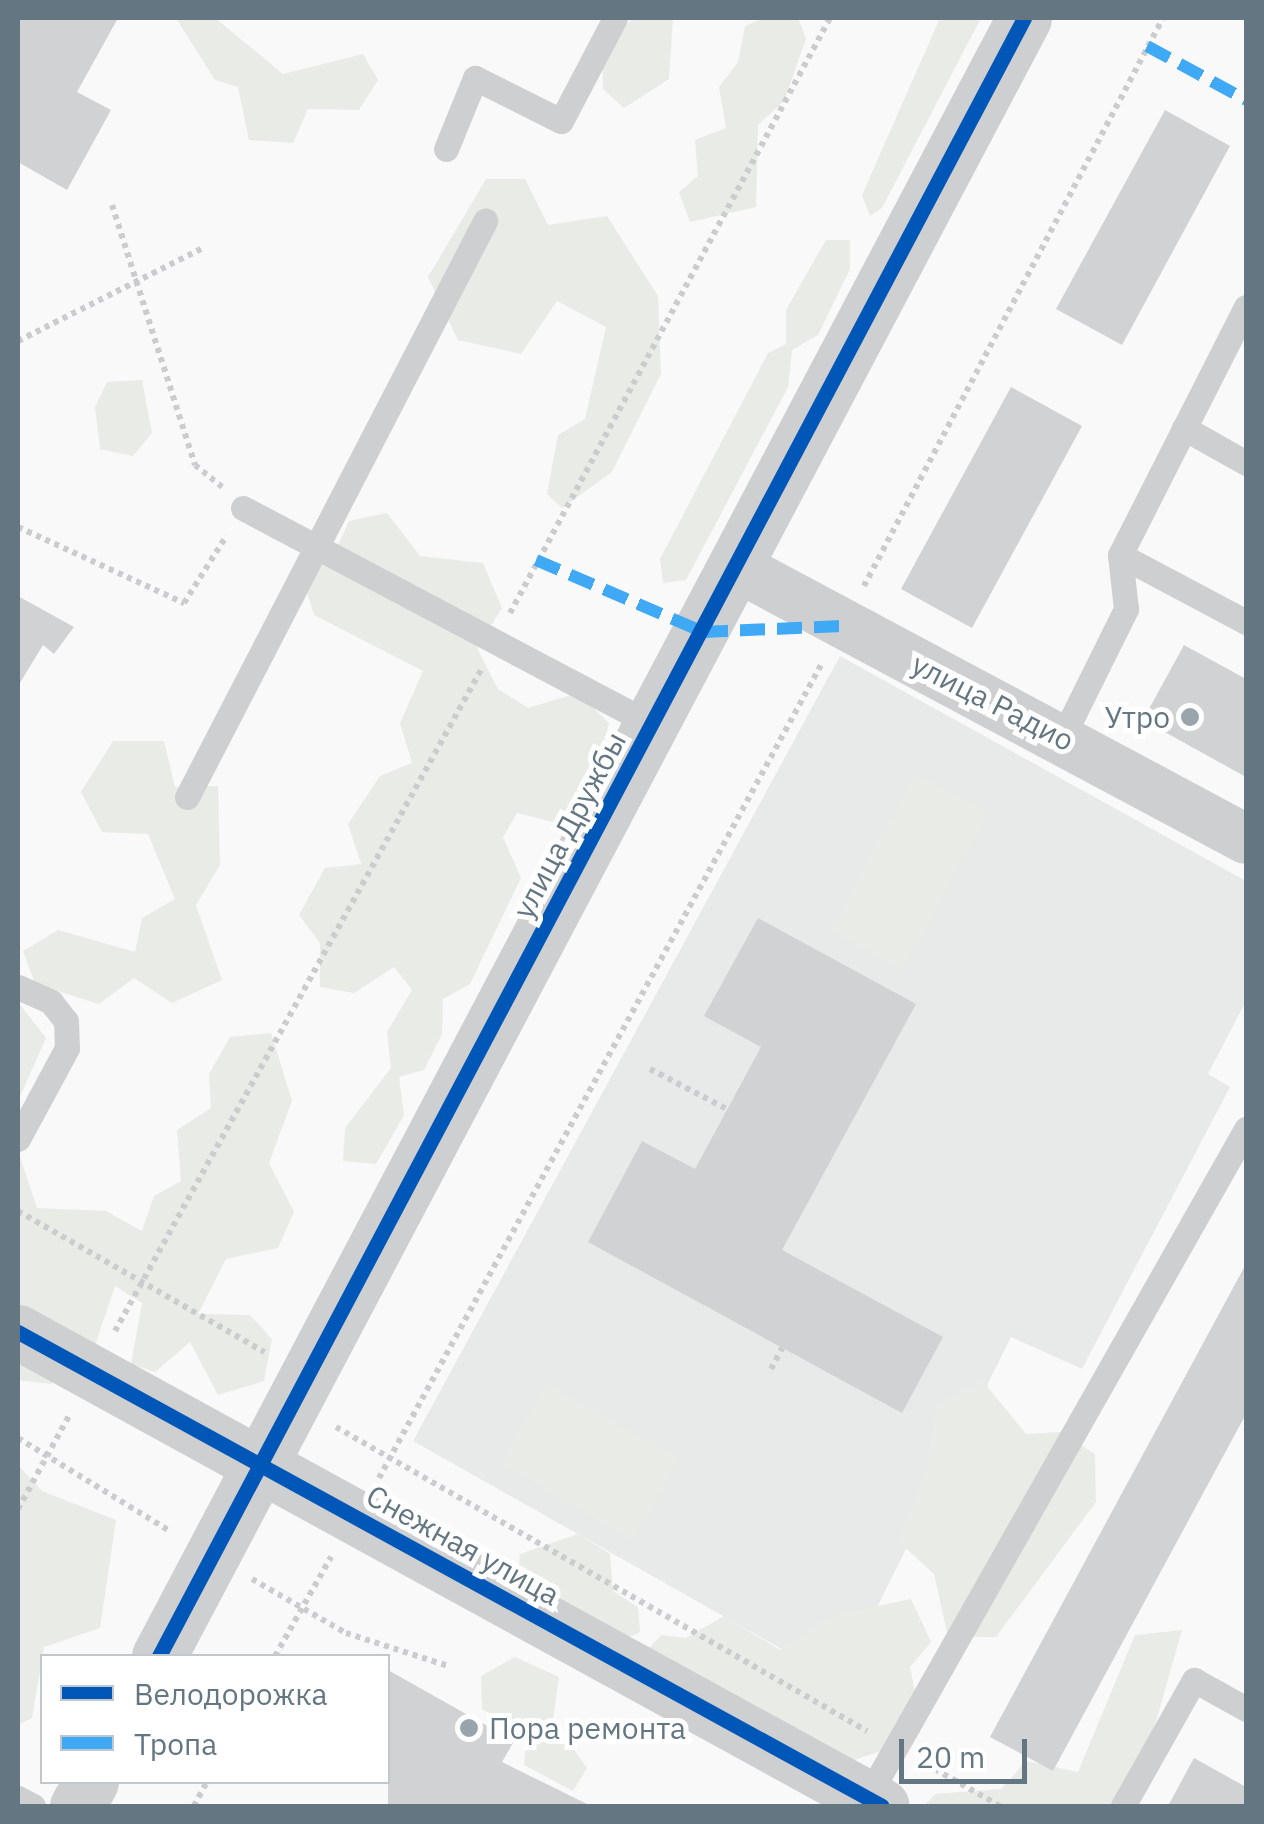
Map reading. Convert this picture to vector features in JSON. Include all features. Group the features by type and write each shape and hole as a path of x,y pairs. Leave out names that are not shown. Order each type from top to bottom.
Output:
{"street":[{"name":"улица Дружбы","path":"160,1654 737,568 1024,18"},
{"name":"улица Радио","path":"737,568 842,626 1063,736 1246,839"},
{"name":"Снежная улица","path":"18,1332 875,1802"},
{"path":"77,1806 89,1784"}],"lane":[{"path":"446,150 475,78 561,121 615,18"},
{"path":"186,797 486,222"},
{"path":"1063,736 1126,609 1120,555 1246,307"},
{"path":"1184,428 1246,463"},
{"path":"244,508 494,646 652,725"},
{"path":"1120,555 1246,622"},
{"path":"18,987 52,1002 66,1022 68,1048 18,1139"},
{"path":"875,1802 895,1747 1246,1129"},
{"path":"1123,1806 1194,1680 1246,1709"},
{"path":"18,1798 33,1806"}],"path":[{"path":"105,1350 494,646 830,18"},
{"path":"368,1496 842,626 1163,18"},
{"path":"18,527 184,603 244,508 195,465 112,206"},
{"path":"18,342 139,287 202,248"},
{"path":"650,1069 728,1109"},
{"path":"18,1212 140,1286 283,1362"},
{"path":"770,1370 782,1348"},
{"path":"18,1509 73,1408"},
{"path":"336,1410 329,1422 389,1463 1000,1806"},
{"path":"18,1438 189,1544"},
{"path":"276,1654 342,1539"},
{"path":"233,1568 302,1608 448,1666"},
{"path":"194,1806 206,1784"}],"shaded area":[{"path":"176,18 215,18 283,74 363,54 378,80 359,110 308,109 293,143 249,140 238,87 215,80"},
{"path":"633,18 673,18 669,79 624,108 603,89 602,50"},
{"path":"764,18 798,18 806,39 784,101 758,125 756,207 690,222 679,192 698,176 695,140 726,128 719,87 738,62 745,26"},
{"path":"940,18 981,18 882,208 870,216 862,195"},
{"path":"486,179 525,179 548,225 607,216 658,296 661,374 612,472 562,508 547,494 558,435 585,419 606,327 557,301 521,354 458,340 428,277"},
{"path":"826,240 850,240 850,269 818,335 792,350 788,387 686,580 663,583 660,559 768,353 786,344 786,310"},
{"path":"142,380 152,433 133,456 100,449 95,407 107,382"},
{"path":"387,513 420,556 483,563 502,608 477,648 498,689 528,708 578,693 609,723 593,792 553,822 517,813 503,837 521,878 470,984 443,999 442,1034 424,1070 399,1077 404,1115 376,1164 343,1161 345,1128 391,1068 387,1032 412,990 394,967 354,993 320,987 320,943 299,915 325,868 361,864 348,824 380,776 412,763 400,723 423,671 314,615 301,573 331,561 349,521"},
{"path":"840,656 1246,881 1246,1001 1208,1074 1230,1087 1082,1369 1011,1337 840,1682 413,1441"},
{"path":"113,741 164,741 175,787 218,786 220,865 196,905 222,980 172,1003 134,978 99,1004 35,984 23,951 58,930 135,952 142,918 175,899 148,834 102,832 81,792"},
{"path":"916,773 988,813 902,970 830,930"},
{"path":"18,1002 46,1038 18,1101"},
{"path":"271,1033 292,1101 269,1163 294,1212 278,1248 226,1259 198,1314 250,1315 272,1339 264,1381 218,1395 190,1342 155,1372 131,1364 142,1303 115,1286 93,1351 51,1384 18,1380 18,1151 37,1208 106,1211 142,1231 154,1196 181,1181 177,1130 211,1108 209,1074 230,1037"},
{"path":"982,1380 1026,1434 1060,1432 1095,1454 1096,1502 996,1637 948,1637 934,1574 898,1541 928,1465 935,1405"},
{"path":"546,1383 679,1459 633,1540 501,1464"},
{"path":"18,1465 42,1491 116,1520 100,1628 44,1647 32,1718 18,1725"},
{"path":"578,1534 610,1554 613,1591 638,1607 640,1632 611,1645 517,1592 520,1554"},
{"path":"911,1599 931,1642 910,1667 916,1697 887,1749 842,1764 644,1654 661,1635 686,1638 724,1616 780,1650 829,1616"},
{"path":"1182,1630 1132,1806 924,1806 935,1794 1001,1789 1026,1761 1078,1772 1135,1635"},
{"path":"515,1657 559,1677 553,1719 587,1768 573,1791 524,1765 527,1734 482,1709 481,1676"}],"building":[{"path":"18,18 118,18 77,92 111,110 67,190 18,162"},
{"path":"1165,110 1230,146 1122,345 1056,309"},
{"path":"1011,387 1082,426 972,628 901,589"},
{"path":"18,596 74,627 54,654 43,645 18,686"},
{"path":"1184,645 1246,679 1246,777 1143,720"},
{"path":"758,918 916,1004 782,1250 943,1337 902,1413 588,1242 642,1141 695,1169 761,1047 704,1016"},
{"path":"1246,1264 1246,1414 1053,1771 990,1737"},
{"path":"390,1671 514,1741 502,1762 591,1806 388,1806"},
{"path":"1194,1758 1246,1787 1246,1806 1168,1806"}],"marked path":[{"path":"1147,46 1246,100"},
{"path":"536,560 703,632 842,626"}],"cycle path":[{"path":"160,1654 1024,18"},
{"path":"18,1332 882,1806"}],"place":[{"name":"Утро","path":"1190,717"},
{"name":"Пора ремонта","path":"469,1728"}]}
